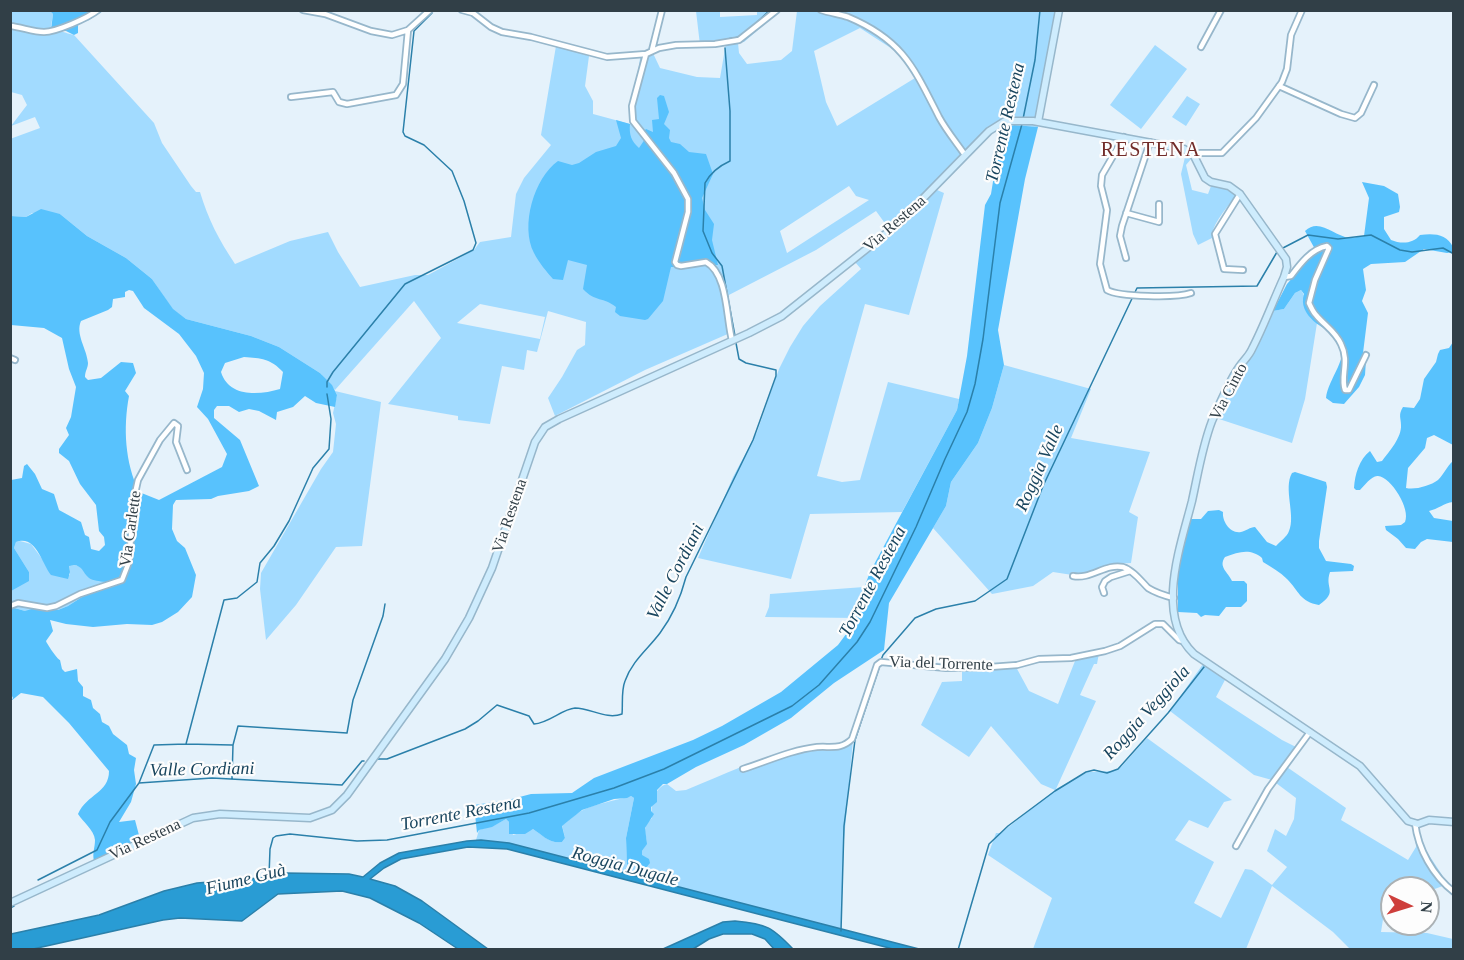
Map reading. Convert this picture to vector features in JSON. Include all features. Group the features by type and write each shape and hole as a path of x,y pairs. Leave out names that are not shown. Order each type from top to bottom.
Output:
{"street":[{"path":"10,26 43,32 50,31 88,18 98,10"},
{"path":"303,10 325,14 384,35 408,30 430,10"},
{"path":"462,10 502,32 607,57 646,54 652,50 676,45 715,44 739,40 777,10"},
{"path":"652,50 662,10"},
{"path":"821,10 848,17 898,48 926,88 939,118 966,155"},
{"path":"1035,122 1059,10"},
{"path":"1201,46 1221,10"},
{"path":"1194,156 1200,153 1222,153 1256,118 1279,86 1287,69 1291,35 1302,10"},
{"path":"291,97 333,92 339,102 347,104 396,95 403,84 408,30"},
{"path":"646,54 632,106 633,121 674,173 688,199 686,219 675,262 681,266 706,262 718,274 732,340"},
{"path":"1279,86 1355,118 1361,113 1374,85"},
{"name":"Via Restena","path":"10,903 172,827 202,816 220,814 310,818 332,810 347,795 456,642 492,567 535,442 545,427 782,316 898,224 997,124 1012,121 1035,122 1124,138"},
{"path":"1191,293 1176,297 1162,297 1115,293 1107,290 1100,264 1107,210 1101,186 1102,175 1124,138 1184,149 1194,156 1205,178 1210,182 1228,186 1240,194 1286,259 1287,267 1284,277 1291,276 1310,255 1319,248 1327,246 1329,248 1315,280 1309,303 1316,316 1328,326 1341,343 1346,361 1345,390 1349,390 1366,355"},
{"path":"1126,258 1120,236 1150,142"},
{"path":"1240,194 1215,234 1224,269 1243,270"},
{"path":"1126,213 1159,222 1159,204"},
{"name":"Via Cinto","path":"1183,641 1176,620 1174,572 1199,462 1212,422 1228,386 1253,347 1284,277"},
{"name":"Via Carlette","path":"10,606 18,603 47,608 56,606 80,594 122,580 129,562 134,498 138,480 160,440 174,423 178,426 176,442 187,470"},
{"path":"1073,576 1080,578 1112,567 1121,567 1130,571 1151,590 1174,598"},
{"path":"1104,592 1102,587 1105,581 1130,571"},
{"name":"Via del Torrente","path":"743,769 795,751 846,745 852,739 877,665 881,663 946,668 990,667 1017,665 1039,659 1071,658 1120,646 1155,624 1162,624 1183,641"},
{"path":"1183,641 1194,654 1366,772 1408,821 1415,823 1434,819 1454,822"},
{"path":"1236,846 1268,789 1310,732"},
{"path":"1415,823 1417,840 1425,856 1441,881 1454,892"}],"shaded area":[{"path":"11,11 50,11 53,14 51,26 74,35 154,123 162,143 191,186 196,192 200,192 214,229 235,264 290,241 328,232 360,287 415,275 428,275 474,250 480,242 511,237 516,194 524,178 551,145 541,135 556,46 589,56 585,86 593,101 593,114 630,124 641,52 651,49 660,68 697,77 720,78 726,43 700,45 696,11 720,11 720,17 757,15 757,11 780,11 744,42 738,43 739,53 747,64 781,60 792,51 797,11 1058,11 1038,127 1014,125 1007,128 1003,126 995,130 937,190 944,193 909,315 865,304 817,476 842,482 860,480 888,382 959,399 957,410 902,512 810,514 791,579 698,558 733,477 757,432 779,369 790,347 803,326 820,306 861,269 855,262 892,233 876,211 816,250 725,297 730,333 645,370 555,416 548,398 577,350 585,345 586,322 548,311 537,352 527,350 524,370 502,366 490,424 458,420 458,416 388,404 441,338 414,301 335,390 320,373 279,347 251,336 186,319 173,310 152,279 126,258 87,236 60,214 32,213 26,217 11,216 10,139 40,128 35,117 11,126 27,105 22,95 11,92","holes":["860,28 900,54 915,78 837,126 826,102 814,51","849,186 856,196 869,200 787,253 780,231","480,304 545,317 540,339 457,323"]},
{"path":"50,11 103,11 78,24 78,33 74,35 66,31 51,30 53,14"},
{"path":"1155,45 1187,69 1141,129 1110,105"},
{"path":"660,95 664,96 669,112 664,124 670,130 671,142 680,144 689,152 706,154 713,174 702,198 705,210 714,224 712,240 718,265 698,260 682,267 671,267 663,301 645,320 620,316 615,312 616,307 592,296 583,289 587,265 568,260 563,280 553,279 534,253 528,230 536,190 550,169 558,161 572,165 596,152 616,146 621,138 616,120 630,124 631,137 639,148 647,136 643,132 646,129 653,132 652,120 659,119 657,98"},
{"path":"1187,96 1200,104 1186,126 1172,117"},
{"path":"1014,125 1038,127 1025,179 998,330 1004,365 992,408 978,443 951,482 946,506 889,603 884,650 834,683 791,718 744,745 663,784 657,790 657,802 651,807 654,814 645,828 647,844 642,855 649,859 650,863 645,869 638,863 631,867 627,864 626,838 634,798 631,796 582,810 562,826 565,838 562,842 550,840 533,829 525,834 509,834 509,822 506,819 492,827 479,830 477,833 474,805 531,794 572,793 594,778 693,740 781,692 838,645 858,618 858,604 870,572 957,410 967,356 985,205 991,194 996,163 1007,128"},
{"path":"1186,153 1191,159 1186,165 1192,190 1208,194 1211,186 1225,188 1236,195 1217,221 1212,238 1198,245 1193,234 1181,174"},
{"path":"1362,182 1384,186 1398,194 1399,212 1384,217 1384,229 1391,240 1407,242 1420,235 1435,234 1447,239 1453,247 1453,252 1424,249 1405,262 1371,264 1363,269 1366,290 1362,301 1368,313 1363,353 1366,360 1365,375 1359,387 1344,404 1333,403 1326,398 1343,352 1341,337 1320,326 1308,315 1303,302 1304,294 1301,290 1295,293 1284,309 1273,311 1287,284 1316,251 1305,231 1316,226 1327,228 1344,237 1364,236 1369,198"},
{"path":"41,209 60,214 87,236 126,258 152,279 173,309 186,319 251,336 279,347 320,373 332,385 337,395 335,407 316,403 305,396 293,407 277,412 276,420 259,411 249,409 239,412 229,406 217,406 214,410 214,418 240,440 259,486 249,491 211,499 176,500 173,505 172,529 177,541 185,548 196,575 192,597 178,612 152,625 127,624 93,627 50,620 53,631 46,641 60,660 62,669 65,672 77,669 78,681 83,687 83,696 91,700 102,722 127,745 129,754 136,758 134,770 136,784 131,802 119,822 135,820 140,839 94,861 94,836 78,814 82,807 102,789 109,771 69,723 43,697 21,693 11,701 13,698 10,692 11,607 25,611 35,608 58,610 85,595 108,586 105,582 89,578 81,568 76,566 69,566 68,579 51,575 38,551 29,542 23,541 16,542 14,548 29,572 29,581 11,591 11,480 22,478 24,466 27,464 42,489 54,494 59,510 81,522 85,535 89,537 91,549 99,551 105,545 104,537 99,531 96,505 80,484 69,461 59,453 59,449 69,435 66,428 71,417 76,387 62,338 44,328 11,325 11,216 26,217","holes":["133,291 144,308 179,334 196,356 204,373 203,389 197,407 208,419 227,454 222,467 159,500 139,492 128,457 126,420 129,396 125,391 136,373 133,363 121,362 101,378 88,380 85,377 88,363 79,331 81,321 108,310 112,307 113,299 125,297 125,292","244,357 265,360 279,368 283,372 280,389 255,393 238,390 231,386 221,372 225,363"]},
{"path":"1301,290 1309,311 1317,323 1305,399 1292,443 1216,418 1237,377 1256,350 1273,311 1284,309 1295,293"},
{"path":"1453,342 1453,445 1434,435 1427,438 1425,448 1408,468 1406,488 1418,488 1435,482 1453,461 1453,502 1429,511 1434,518 1453,521 1453,542 1427,539 1415,549 1406,548 1386,530 1385,526 1401,525 1405,522 1405,509 1399,494 1389,482 1378,476 1371,479 1360,490 1356,490 1354,488 1355,478 1360,463 1370,451 1377,462 1382,461 1391,449 1401,430 1400,414 1403,407 1414,408 1420,399 1424,379 1436,362 1440,350 1449,348"},
{"path":"1004,365 1091,389 1071,438 1150,452 1129,512 1138,517 1131,563 1115,564 1079,576 1053,572 1033,586 992,594 933,528 946,506 951,482 978,443 992,408"},
{"path":"335,391 381,402 362,546 336,547 296,605 266,640 260,589 261,573 333,452 336,424 333,413 337,395"},
{"path":"1292,473 1326,482 1319,548 1326,561 1351,564 1354,566 1353,571 1330,572 1330,593 1319,605 1313,604 1304,599 1287,579 1263,562 1258,555 1240,552 1225,557 1223,564 1232,581 1244,581 1247,584 1247,601 1241,607 1226,607 1219,616 1201,617 1197,613 1178,612 1178,564 1191,519 1201,519 1208,511 1219,510 1223,512 1225,523 1233,531 1241,532 1255,527 1267,542 1276,546 1287,535 1291,525 1289,486"},
{"path":"16,542 31,544 46,567 70,575 69,565 79,566 87,575 105,582 108,586 106,589 85,595 58,610 25,611 11,607 11,591 29,572 14,548"},
{"path":"864,587 858,604 858,618 765,617 770,594"},
{"path":"1099,653 1097,664 1094,664 1080,695 1096,701 1056,789 1088,772 1114,771 1122,766 1147,738 1232,800 1224,802 1208,828 1189,820 1175,840 1214,862 1194,903 1221,918 1245,869 1252,870 1272,885 1287,867 1267,851 1275,829 1286,836 1294,819 1296,798 1272,780 1254,775 1170,711 1203,664 1226,678 1216,697 1298,748 1284,765 1346,808 1341,820 1408,860 1416,847 1415,825 1425,849 1448,884 1440,887 1440,876 1380,876 1380,936 1440,936 1453,939 1453,949 1350,949 1333,932 1272,886 1246,949 1033,949 1052,898 988,855 996,833 1001,833 1055,790 1041,784 991,726 969,757 921,725 942,682 962,681 962,671 1016,667 1029,691 1058,704 1077,656"},
{"path":"853,740 844,840 841,929 509,843 476,840 479,830 506,819 513,835 533,829 550,840 562,842 565,838 562,825 578,813 593,806 631,796 634,798 626,838 627,860 642,855 646,842 645,827 652,818 656,793 663,786 667,784 676,791 686,790 770,756 806,747 839,744"}],"water":[{"name":"Fiume Guà","path":"481,840 509,843 919,949 893,949 507,849 468,847 401,859 370,879 395,886 422,901 488,949 458,949 419,923 370,898 342,891 278,894 242,921 180,918 163,920 33,949 11,949 11,934 99,915 164,891 197,883 259,878 285,873 349,874 363,877 380,863 399,853"},
{"path":"735,921 762,925 774,931 793,949 774,949 765,939 752,934 723,934 693,949 663,949 723,922"}],"waterway":[{"name":"Valle Cordiani","path":"753,26 770,10"},
{"name":"Torrente Restena","path":"1023,119 1035,60 1040,10"},
{"path":"327,387 327,382 333,372 405,284 473,250 476,243 464,201 452,171 424,145 405,136 403,132 414,31 432,13"},
{"name":"Valle Cordiani","path":"727,39 740,37"},
{"name":"Valle Cordiani","path":"725,48 730,111 730,161 716,170 705,183 703,231 712,253 722,266 735,336"},
{"name":"Torrente Restena","path":"269,876 270,849 273,838 276,836 290,834 357,841 387,840 529,813 614,788 664,769 792,706 819,685 857,642 870,622 916,527 967,412 975,384 983,339 1000,203 1022,124"},
{"name":"Roggia Valle","path":"1281,249 1308,235 1338,239 1371,235 1400,250 1412,252 1443,248 1454,254"},
{"name":"Roggia Valle","path":"881,660 915,618 936,609 975,601 1007,579 1043,486 1137,288 1257,286 1277,252"},
{"name":"Valle Cordiani","path":"377,759 387,759 465,729 497,705 529,716 534,724 575,708 610,716 622,714 623,689 628,674 660,633 679,599 686,577 753,440 776,376 776,370 746,363 739,359 736,343"},
{"path":"139,783 154,745 186,744 224,600 237,598 257,582 260,563 274,546 289,521 313,468 329,449 331,419 327,394"},
{"path":"232,779 233,745 238,726 347,733 353,700 383,616 385,604"},
{"name":"Roggia Valle","path":"841,931 844,826 855,740 880,665"},
{"name":"Roggia Veggiola","path":"958,950 989,844 1008,826 1055,791 1086,772 1094,770 1107,773 1118,769 1168,713 1204,667"},
{"path":"186,744 232,745"},
{"name":"Valle Cordiani","path":"38,880 97,850 110,822 139,783 212,778 342,785 364,761"},
{"name":"Valle Cordiani","path":"10,908 14,906"}],"district":[{"name":"RESTENA","path":"1151,151"}],"water label":[{"name":"Roggia Dugale","path":"625,867"}]}
